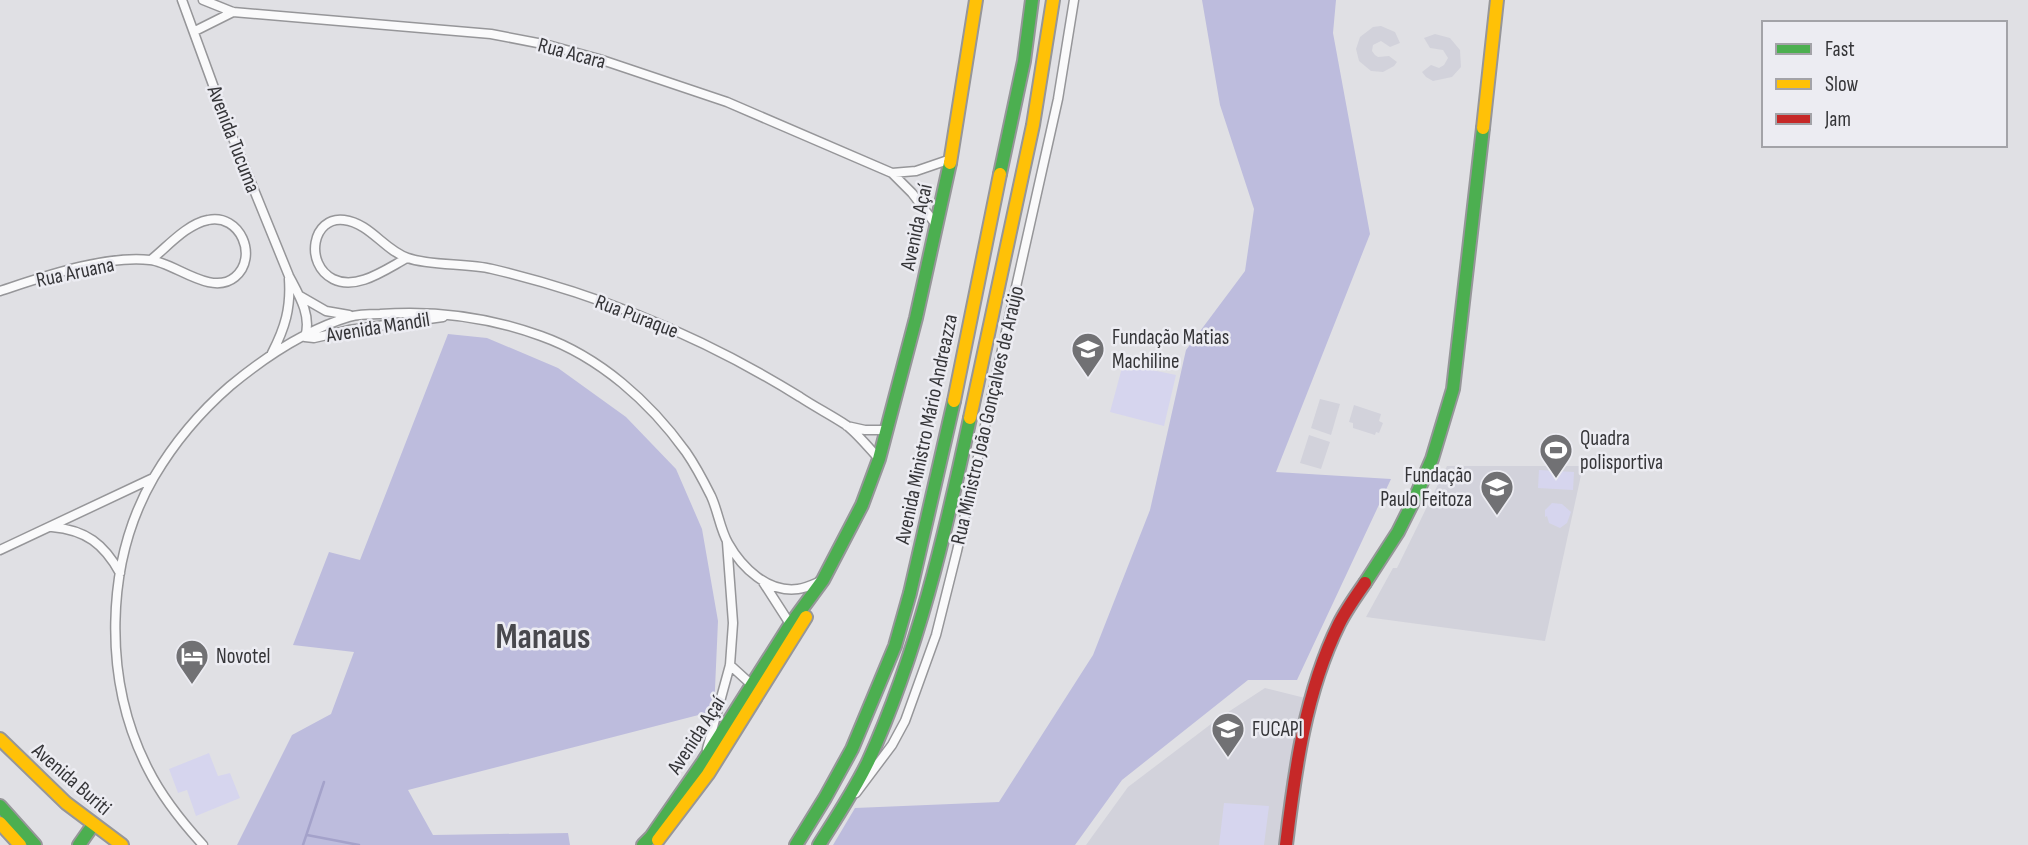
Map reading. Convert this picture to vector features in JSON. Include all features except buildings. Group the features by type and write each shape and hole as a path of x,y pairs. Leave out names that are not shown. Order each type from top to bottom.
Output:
{"street":[{"name":"Avenida Tucuma","path":"182,0 228,126 289,276 300,296 309,325 304,337"},
{"name":"Rua Acara","path":"202,0 233,12 491,34 599,59 727,102 892,173 912,193 936,226"},
{"name":"Avenida Açaí","path":"653,845 694,793 823,580 862,505 879,459 916,318 951,159 976,0"},
{"name":"Avenida Ministro Mário Andreazza","path":"796,845 827,797 849,754 895,645 936,483 1008,141 1027,42 1032,0"},
{"name":"Avenida Ministro Mário Andreazza","path":"819,845 866,764 913,646 950,504 1031,144 1054,0"},
{"name":"Rua Ministro João Gonçalves de Araújo","path":"842,808 866,782 892,745 915,697 936,635 1055,110 1074,0"},
{"path":"1286,845 1297,755 1315,684 1339,623 1398,532 1415,498 1432,459 1452,389 1497,0"},
{"path":"195,31 233,12"},
{"path":"892,173 916,171 951,159"},
{"path":"994,198 1017,202"},
{"name":"Rua Aruana","path":"0,291 67,270 110,262 152,259 208,282 229,281 237,276 243,267 246,246 238,230 227,222 207,220 187,231 152,259"},
{"name":"Rua Puraque","path":"407,258 370,277 343,283 319,269 315,254 316,239 324,226 333,221 345,220 358,225 407,258 490,268 641,316 734,358 847,426 879,459"},
{"name":"Avenida Tucuma","path":"271,354 287,319 289,276"},
{"path":"300,296 326,311 352,316"},
{"name":"Avenida Mandil","path":"202,845 177,816 147,768 127,714 116,653 120,573 133,523 153,478 206,407 271,354 315,329 352,316 401,312 452,315 499,323 544,337 587,359 625,385 661,420 688,455 711,497 727,542 743,565 762,580 780,589 800,589 823,580"},
{"name":"Avenida Mandil","path":"304,337 314,338 349,330 452,315"},
{"name":"Rua Puraque","path":"847,426 865,430 887,430"},
{"name":"Avenida Açaí","path":"794,628 829,581 868,508 878,480 879,459"},
{"path":"0,550 153,478"},
{"path":"52,527 67,528 92,538 103,547 120,573"},
{"name":"Avenida Mandil","path":"703,762 730,665 733,623 727,542"},
{"path":"762,580 794,628"},
{"path":"730,665 756,688"},
{"name":"Avenida Açaí","path":"642,845 651,837 756,688"},
{"name":"Avenida Buriti","path":"0,739 66,803 122,845"},
{"path":"0,806 35,845"},
{"path":"0,823 20,845"},
{"path":"79,845 93,825"}],"shaded area":[{"path":"1202,0 1336,0 1333,33 1370,234 1276,472 1391,479 1297,680 1248,680 1122,780 1075,845 833,845 855,808 999,802 1093,655 1150,510 1186,350 1245,271 1254,209 1220,105"},
{"path":"1381,26 1395,32 1400,43 1390,47 1381,41 1373,45 1372,51 1378,57 1389,56 1397,62 1383,72 1371,71 1359,61 1356,49 1360,37 1373,27"},
{"path":"1435,34 1450,38 1460,50 1461,67 1452,77 1433,81 1422,72 1431,65 1439,68 1448,58 1443,50 1430,48 1424,38"},
{"path":"448,334 487,338 558,368 626,417 676,469 702,529 718,621 714,711 408,790 433,835 568,833 570,845 237,845 292,735 331,714 354,652 293,645 329,552 360,560"},
{"path":"1123,364 1176,375 1164,426 1110,412"},
{"path":"1320,399 1340,404 1331,435 1311,428"},
{"path":"1354,405 1381,414 1379,421 1383,423 1379,433 1376,432 1375,435 1353,428 1353,423 1349,422"},
{"path":"1309,435 1330,442 1321,469 1300,463"},
{"name":"Fundação Paulo Feitoza","path":"1447,466 1583,466 1545,641 1366,617 1393,568 1397,568"},
{"name":"Quadra polisportiva","path":"1539,470 1574,472 1573,490 1538,488"},
{"path":"1552,503 1562,504 1571,512 1567,523 1560,528 1549,523 1547,516 1545,517 1545,510"},
{"name":"FUCAPI","path":"1265,688 1305,698 1296,731 1280,845 1086,845 1128,787 1219,718"},
{"path":"209,753 218,776 230,773 240,798 196,816 187,790 178,793 169,769"},
{"path":"1224,803 1269,806 1264,845 1219,845"}],"waterway":[{"path":"303,845 324,782"},
{"path":"307,835 359,845"}],"traffic: fast":[{"path":"1000,174 1024,61 1032,0"},
{"path":"1365,583 1398,532 1415,498 1432,459 1453,389 1483,128"},
{"path":"643,845 703,762 790,625 823,580 862,505 879,459 916,318 950,163"},
{"path":"796,845 852,749 895,646 910,593 954,401"},
{"path":"819,845 868,762 902,678 940,549 970,418"},
{"path":"0,806 35,845"},
{"path":"79,845 93,825"}],"traffic: slow":[{"path":"950,163 976,0"},
{"path":"970,418 1033,125 1053,0"},
{"path":"1483,128 1497,0"},
{"path":"954,401 1000,174"},
{"path":"658,840 708,774 806,617"},
{"path":"0,739 66,803 122,845"},
{"path":"0,823 20,845"}],"traffic: jam":[{"path":"1286,845 1303,732 1318,677 1339,624 1365,583"}],"place":[{"name":"Fundação Matias Machiline","path":"1088,379"},
{"name":"Quadra polisportiva","path":"1556,480"},
{"name":"Fundação Paulo Feitoza","path":"1497,517"},
{"name":"Novotel","path":"192,686"},
{"name":"FUCAPI","path":"1228,759"}],"district":[{"name":"Manaus","path":"543,636"}]}
